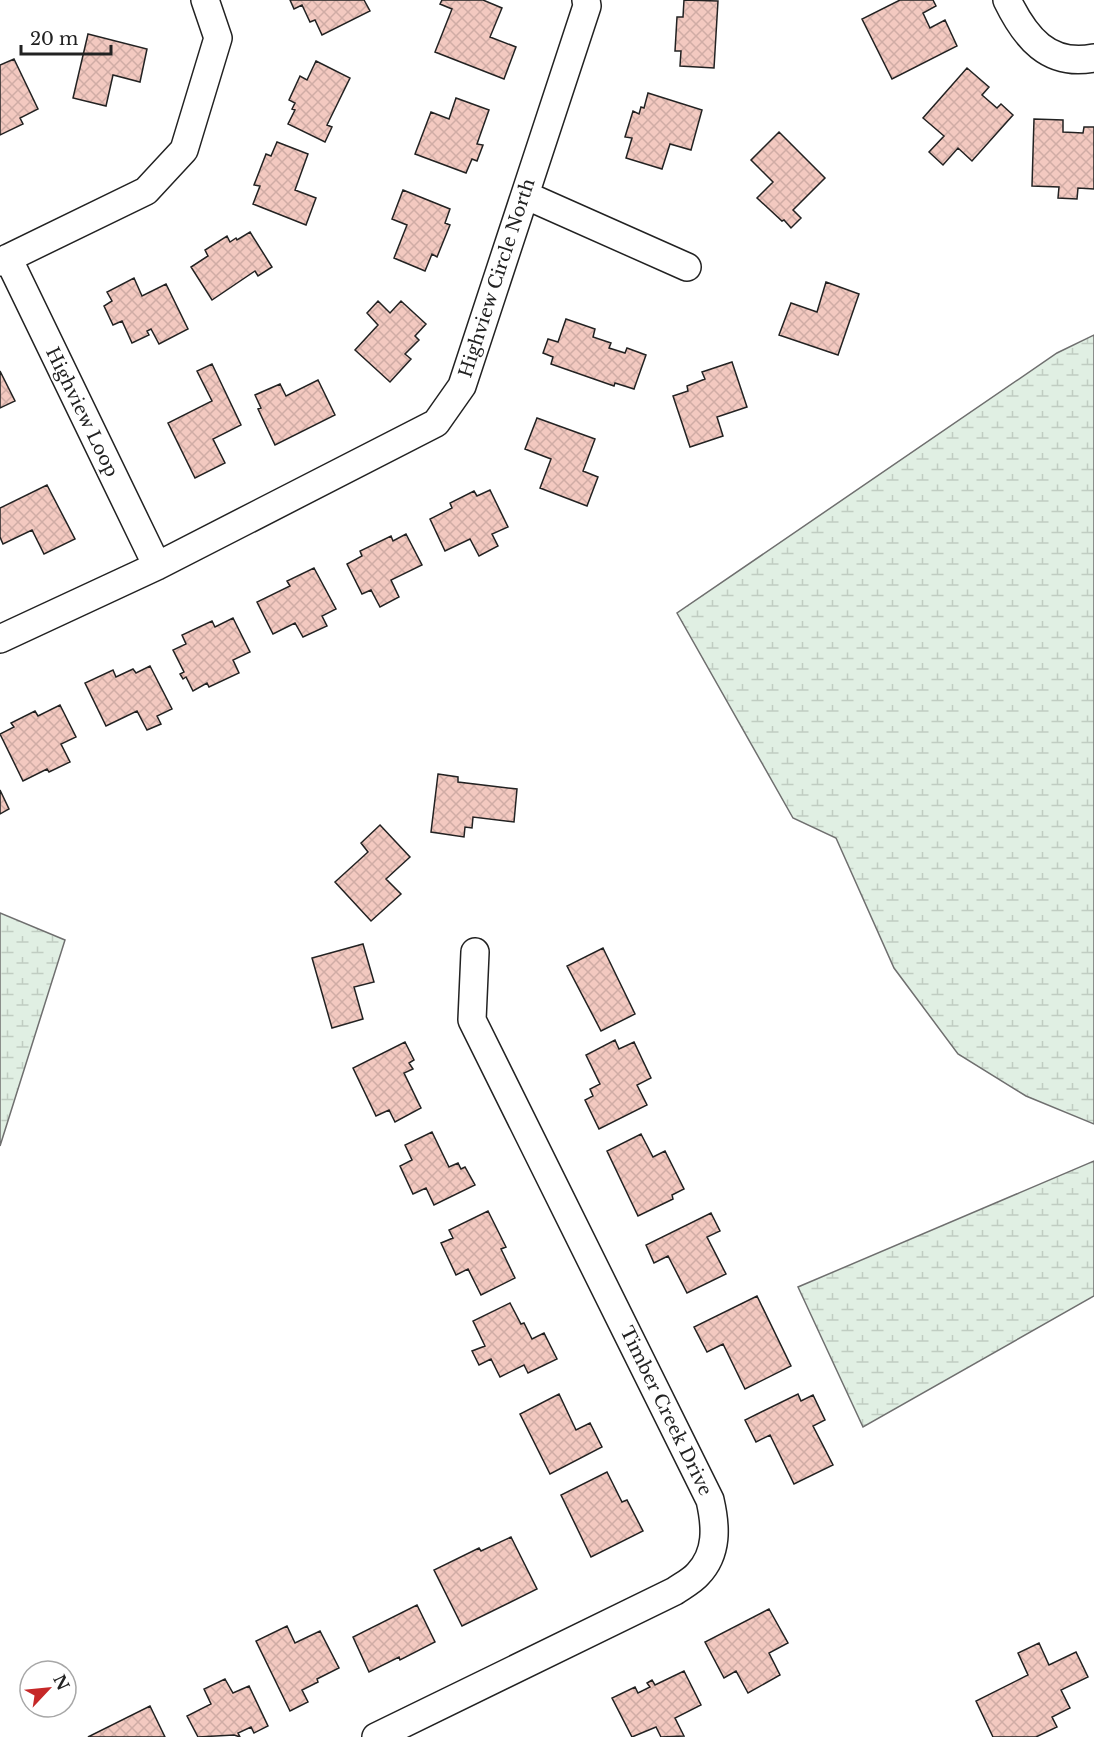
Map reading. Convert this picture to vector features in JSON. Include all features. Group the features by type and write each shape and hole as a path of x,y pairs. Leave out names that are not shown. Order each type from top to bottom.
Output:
{"street":[{"path":"4,260 146,190 184,150 218,38 205,0"},
{"name":"Highview Circle North","path":"0,639 157,566 436,423 462,386 587,6 586,0"},
{"path":"1006,0 1019,25 1035,44 1059,57 1079,61 1094,58"},
{"path":"525,195 687,267"},
{"name":"Highview Loop","path":"4,260 157,566"},
{"name":"Timber Creek Drive","path":"376,1737 413,1729 675,1591 698,1574 712,1551 716,1525 710,1500 472,1020 475,952"}],"green space":[{"path":"1094,335 1094,1124 1026,1096 958,1054 894,968 836,838 793,818 677,613 1057,353"},
{"path":"0,913 65,940 0,1146"},
{"path":"1094,1161 1094,1296 863,1427 798,1287"}],"building":[{"path":"290,0 364,0 370,11 322,35 315,20 310,22 302,5 294,9"},
{"path":"442,0 483,0 502,8 490,37 516,47 504,79 435,52 452,9 440,4"},
{"path":"684,0 718,1 714,68 680,66 681,51 675,51 677,17 683,17"},
{"path":"900,0 933,0 936,6 923,13 930,28 945,20 957,46 892,79 862,19"},
{"path":"88,34 147,49 140,82 113,75 106,106 73,98"},
{"path":"14,59 38,109 20,118 23,124 0,135 0,65"},
{"path":"316,61 350,78 327,125 332,127 325,142 288,124 295,110 292,109 295,103 289,100 300,76 307,80"},
{"path":"967,68 989,87 982,95 997,108 1001,104 1013,115 972,161 958,148 943,165 929,152 944,136 923,118"},
{"path":"648,93 702,110 691,150 670,144 662,169 626,158 632,138 625,137 633,111 639,114 641,107 644,108"},
{"path":"456,98 489,110 477,144 483,145 477,161 472,159 466,173 415,154 431,112 449,119"},
{"path":"1034,119 1063,120 1063,132 1083,133 1084,127 1094,127 1094,189 1078,188 1077,199 1058,198 1059,187 1032,186"},
{"path":"779,132 825,178 793,210 801,218 791,228 757,198 773,182 751,160"},
{"path":"277,142 308,154 295,190 316,198 306,225 253,204 260,186 254,185 266,154 271,156"},
{"path":"403,190 450,209 445,223 450,225 437,257 432,254 425,271 394,258 407,225 392,219"},
{"path":"250,232 272,267 258,276 255,271 212,300 191,267 208,256 205,250 227,236 230,242"},
{"path":"134,278 142,296 166,284 188,329 159,344 151,329 147,331 149,335 132,343 122,321 113,325 104,306 112,301 107,292"},
{"path":"826,282 859,294 838,355 779,335 791,303 817,312"},
{"path":"378,301 390,313 401,301 426,324 415,336 419,340 405,354 411,359 390,382 355,350 378,325 367,313"},
{"path":"566,319 595,329 593,337 611,343 609,348 625,353 627,348 646,355 634,389 615,383 614,386 551,364 553,357 543,353 548,339 558,342"},
{"path":"732,362 747,407 717,417 723,436 690,447 673,396 688,391 687,386 705,379 702,372"},
{"path":"212,364 241,425 213,439 225,463 195,478 168,423 212,401 197,371"},
{"path":"0,371 15,401 0,408"},
{"path":"318,380 335,415 275,445 258,409 261,408 255,395 280,384 286,396"},
{"path":"537,418 595,439 583,471 598,477 587,506 540,488 551,459 525,449"},
{"path":"47,485 75,539 44,554 32,530 3,544 0,537 0,508"},
{"path":"490,490 508,527 492,534 498,546 479,556 470,539 445,551 430,519 452,508 450,503 474,491 477,496"},
{"path":"406,534 422,565 391,580 399,597 380,607 371,590 362,594 347,564 362,556 360,551 391,536 393,541"},
{"path":"314,568 336,609 322,616 327,626 303,637 295,623 273,634 257,602 290,586 287,581"},
{"path":"233,618 250,652 233,660 239,673 209,687 207,683 193,691 186,677 183,679 180,674 184,672 173,650 186,644 182,635 212,621 215,627"},
{"path":"150,666 172,709 157,716 161,724 147,730 137,711 106,726 85,683 113,670 116,677 133,669 136,673"},
{"path":"60,705 76,737 61,744 70,762 49,772 47,769 23,781 0,734 14,727 11,723 35,711 38,716"},
{"path":"438,774 458,777 458,782 517,789 514,822 473,817 472,828 465,827 464,837 431,832"},
{"path":"0,790 9,809 0,814"},
{"path":"380,825 410,857 386,879 401,894 371,921 335,882 368,852 361,843"},
{"path":"363,944 374,982 354,987 363,1019 332,1028 312,958"},
{"path":"603,948 635,1014 601,1031 567,966"},
{"path":"615,1040 619,1049 634,1042 651,1078 637,1085 647,1105 599,1129 585,1100 593,1096 590,1089 600,1084 586,1055"},
{"path":"405,1042 414,1060 409,1063 413,1069 404,1073 421,1108 395,1122 389,1110 376,1116 353,1068"},
{"path":"432,1132 449,1167 458,1163 461,1169 465,1167 475,1185 434,1205 426,1188 413,1194 400,1166 412,1160 405,1145"},
{"path":"641,1134 653,1157 665,1151 684,1189 672,1195 673,1199 638,1216 607,1151"},
{"path":"488,1211 506,1247 501,1249 515,1278 481,1295 468,1269 456,1275 441,1243 453,1238 449,1230"},
{"path":"711,1213 720,1231 707,1237 726,1274 687,1293 668,1256 654,1263 646,1245"},
{"path":"757,1296 791,1366 745,1389 723,1344 707,1352 694,1327"},
{"path":"510,1303 532,1339 544,1333 557,1359 528,1373 524,1365 500,1377 491,1359 479,1365 472,1351 485,1346 473,1321"},
{"path":"559,1394 576,1430 590,1423 602,1447 550,1474 520,1414"},
{"path":"798,1394 801,1401 813,1395 825,1420 813,1426 833,1465 794,1484 770,1435 756,1442 745,1420"},
{"path":"607,1472 622,1502 627,1500 643,1531 591,1557 561,1495"},
{"path":"511,1537 537,1589 462,1626 434,1570 479,1548 481,1551"},
{"path":"417,1605 435,1642 400,1660 399,1657 369,1672 353,1637"},
{"path":"769,1609 788,1643 769,1653 780,1675 748,1693 736,1671 724,1678 705,1642"},
{"path":"287,1626 295,1643 320,1631 339,1668 302,1690 308,1702 290,1711 256,1641"},
{"path":"1039,1643 1049,1665 1076,1652 1088,1677 1061,1690 1070,1708 1052,1717 1057,1727 1036,1737 993,1737 976,1701 1028,1675 1018,1653"},
{"path":"684,1671 701,1705 675,1718 684,1736 661,1737 656,1727 632,1737 612,1698 635,1687 638,1693 650,1687 647,1683 652,1680 655,1685"},
{"path":"225,1679 233,1693 249,1686 268,1726 254,1733 251,1727 238,1733 240,1737 234,1735 198,1737 187,1716 211,1704 204,1689"},
{"path":"150,1706 165,1737 88,1737"}]}
